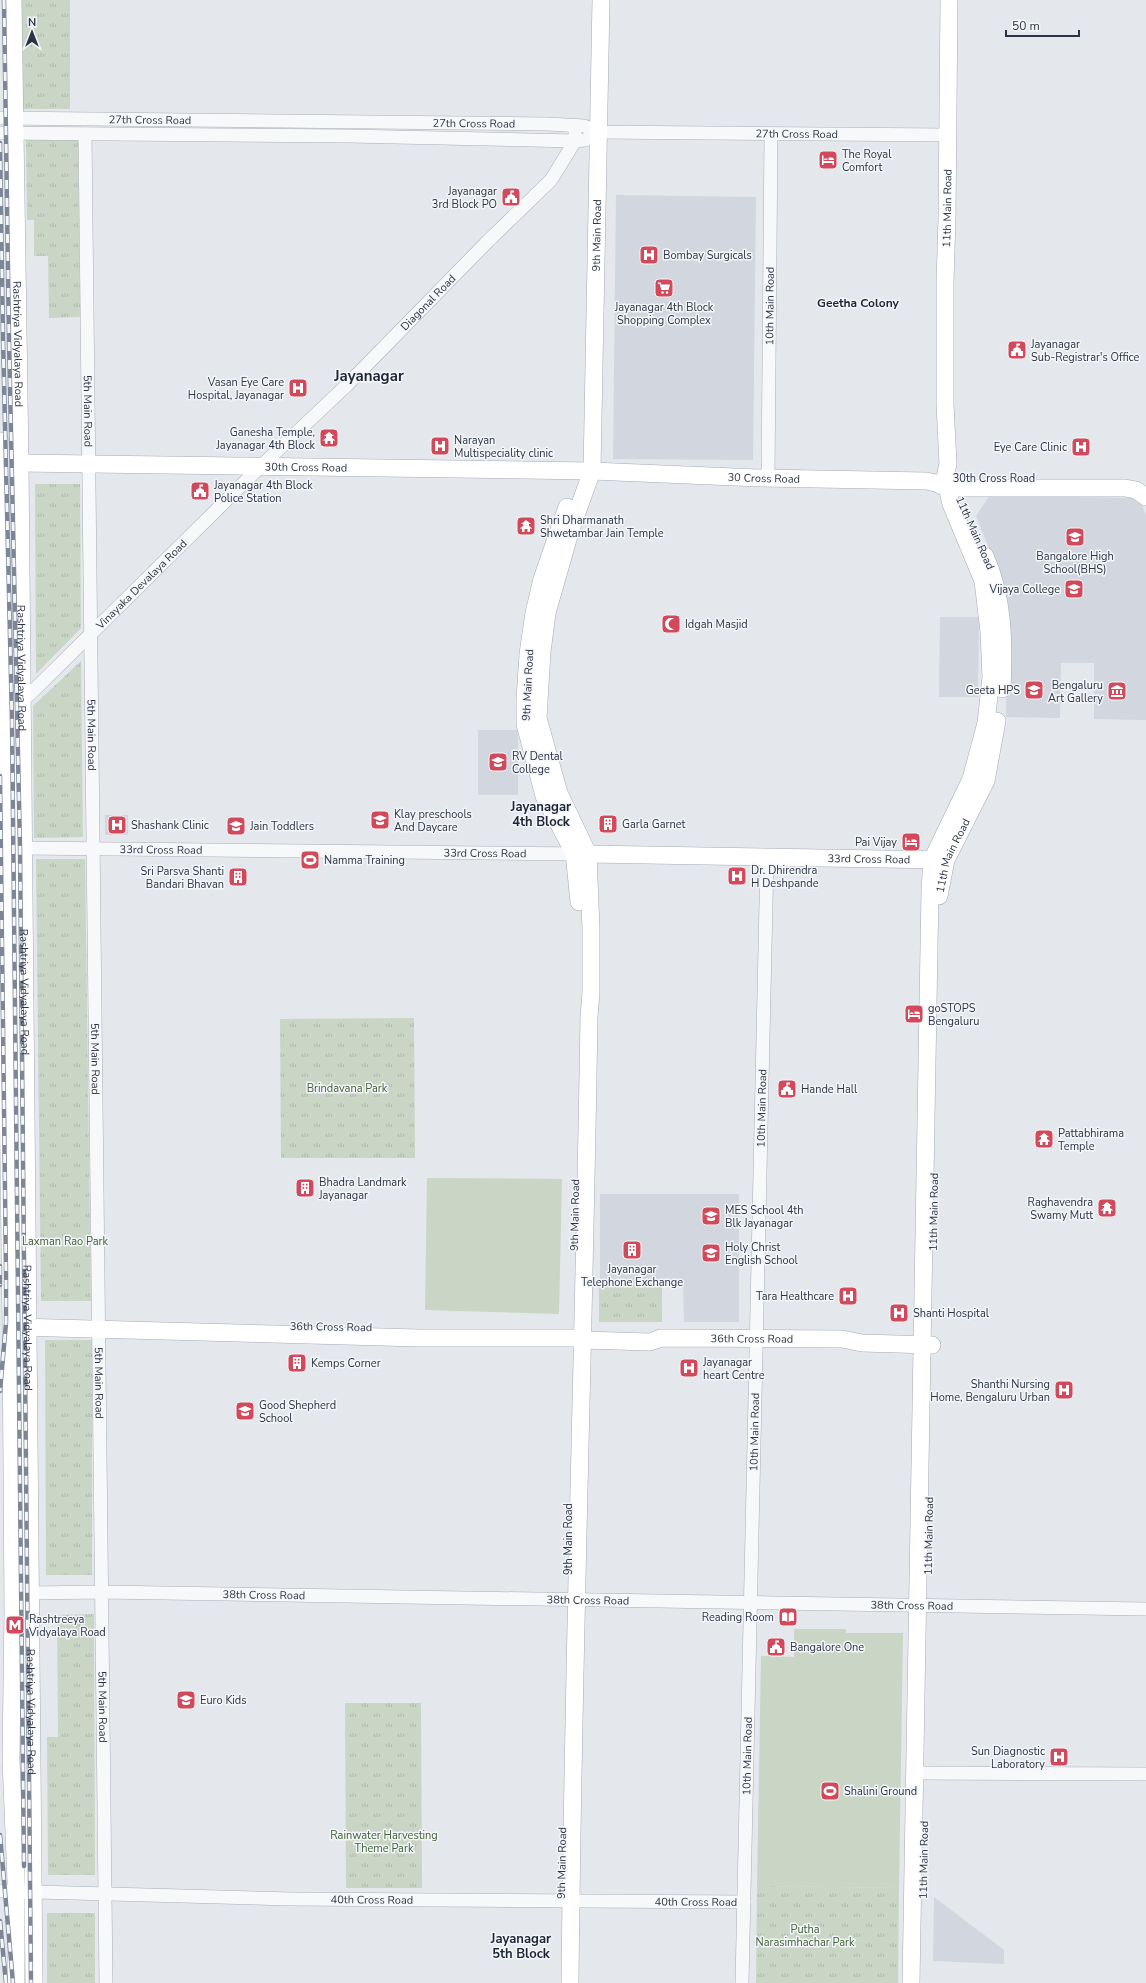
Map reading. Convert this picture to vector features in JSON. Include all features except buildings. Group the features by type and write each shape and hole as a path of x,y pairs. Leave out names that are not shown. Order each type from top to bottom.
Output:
{"main road":[{"name":"Rashtriya Vidyalaya Road","path":"12,0 7,126 20,463 23,848 13,1323 30,1593 16,1891 34,1983"},
{"name":"9th Main Road","path":"560,1983 566,1902 578,1335 591,992 581,854 559,793 538,718 542,652 547,613 571,529 592,472 601,0"},
{"name":"11th Main Road","path":"911,1983 920,1773 926,1340 939,860 986,781 1001,696 1002,679 1002,626 995,579 947,480 945,404 949,0"},
{"name":"Rashtriya Vidyalaya Road","path":"0,441 2,701 13,1323 13,1609 11,1758 16,1891 16,1983"},
{"name":"30th Cross Road","path":"20,463 592,472"},
{"name":"30 Cross Road","path":"592,472 768,479 947,480"},
{"name":"30th Cross Road","path":"947,480 1094,477 1125,479 1146,483"},
{"name":"30th Cross Road","path":"947,480 1125,488 1136,490 1146,497"},
{"name":"33rd Cross Road","path":"581,854 939,860"},
{"name":"36th Cross Road","path":"13,1323 419,1338 578,1335 650,1342 661,1338 842,1339 862,1335 926,1340"},
{"name":"11th Main Road","path":"920,1773 922,1983"},
{"name":"9th Main Road","path":"566,1902 570,1983"}],"street":[{"name":"27th Cross Road","path":"7,126 348,121 584,126 598,132 947,135"},
{"name":"27th Cross Road","path":"7,126 85,134 349,136 575,141 585,140 598,132"},
{"path":"575,126 575,141"},
{"name":"5th Main Road","path":"85,134 106,1983"},
{"name":"10th Main Road","path":"768,479 771,134"},
{"name":"Diagonal Road","path":"260,467 347,385 488,241 551,180 575,141"},
{"name":"Vinayaka Devalaya Road","path":"22,700 91,635 260,467"},
{"path":"2,701 22,700"},
{"name":"33rd Cross Road","path":"23,848 581,854"},
{"name":"10th Main Road","path":"742,1983 752,1603 756,1338 767,858"},
{"name":"38th Cross Road","path":"30,1593 102,1592 1146,1609"},
{"path":"920,1773 1146,1774"},
{"name":"40th Cross Road","path":"16,1891 105,1895 291,1899 744,1902"}],"shaded area":[{"path":"616,195 756,197 753,460 613,459"},
{"name":"Vijaya College","path":"989,496 1139,498 1146,515 1146,720 1094,719 1094,663 1061,663 1060,718 1006,717 1007,662 997,568 976,516"},
{"path":"940,617 979,617 978,697 939,697"},
{"name":"RV Dental College","path":"478,730 518,730 518,795 478,795"},
{"name":"Shashank Clinic","path":"105,815 128,815 128,835 105,835"},
{"path":"600,1194 739,1194 739,1322 684,1322 683,1283 600,1282"},
{"path":"934,1897 1004,1950 1004,1964 933,1961"}],"green space":[{"path":"20,0 70,0 70,109 20,109"},
{"path":"78,139 80,317 49,318 48,256 34,256 34,220 27,220 26,140"},
{"path":"35,484 80,484 81,628 36,674"},
{"path":"81,661 83,837 34,838 33,706"},
{"name":"Laxman Rao Park","path":"36,859 85,859 91,1301 41,1301"},
{"name":"Brindavana Park","path":"414,1018 415,1158 281,1158 280,1019"},
{"path":"427,1178 562,1179 559,1314 425,1310"},
{"path":"599,1282 662,1283 662,1322 599,1322"},
{"path":"45,1340 92,1340 92,1575 46,1575"},
{"path":"94,1614 95,1875 48,1875 47,1737 58,1737 57,1615"},
{"name":"Shalini Ground","path":"794,1629 846,1629 846,1633 903,1633 899,1888 757,1886 761,1656 794,1657"},
{"name":"Rainwater Harvesting Theme Park","path":"345,1703 421,1703 422,1888 346,1888"},
{"name":"Putha Narasimhachar Park","path":"757,1886 899,1888 898,1983 756,1983"},
{"path":"47,1913 95,1913 95,1983 47,1983"}],"railway":[{"path":"4,0 9,339 20,848 31,1983"},
{"path":"0,143 12,721 24,1866"},
{"path":"0,776 6,1274 6,1323 0,1391"},
{"path":"0,1266 0,1285"},
{"path":"0,1835 13,1983"},
{"path":"0,1921 6,1983"}],"place":[{"name":"The Royal Comfort","path":"828,160"},
{"name":"Jayanagar 3rd Block PO","path":"511,197"},
{"name":"Bombay Surgicals","path":"649,255"},
{"name":"Jayanagar 4th Block Shopping Complex","path":"664,288"},
{"name":"Jayanagar Sub-Registrar's Office","path":"1017,350"},
{"name":"Vasan Eye Care Hospital, Jayanagar","path":"298,388"},
{"name":"Ganesha Temple, Jayanagar 4th Block","path":"329,438"},
{"name":"Narayan Multispeciality clinic","path":"440,446"},
{"name":"Eye Care Clinic","path":"1081,447"},
{"name":"Jayanagar 4th Block Police Station","path":"200,491"},
{"name":"Shri Dharmanath Shwetambar Jain Temple","path":"526,526"},
{"name":"Bangalore High School(BHS)","path":"1075,537"},
{"name":"Vijaya College","path":"1074,589"},
{"name":"Idgah Masjid","path":"671,624"},
{"name":"Geeta HPS","path":"1034,690"},
{"name":"Bengaluru Art Gallery","path":"1117,691"},
{"name":"RV Dental College","path":"498,762"},
{"name":"Klay preschools And Daycare","path":"380,820"},
{"name":"Garla Garnet","path":"608,824"},
{"name":"Shashank Clinic","path":"117,825"},
{"name":"Jain Toddlers","path":"236,826"},
{"name":"Pai Vijay","path":"911,842"},
{"name":"Namma Training","path":"310,860"},
{"name":"Dr. Dhirendra H Deshpande","path":"737,876"},
{"name":"Sri Parsva Shanti Bandari Bhavan","path":"238,877"},
{"name":"goSTOPS Bengaluru","path":"914,1014"},
{"name":"Hande Hall","path":"787,1089"},
{"name":"Pattabhirama Temple","path":"1044,1139"},
{"name":"Bhadra Landmark Jayanagar","path":"305,1188"},
{"name":"Raghavendra Swamy Mutt","path":"1107,1208"},
{"name":"MES School 4th Blk Jayanagar","path":"711,1216"},
{"name":"Jayanagar Telephone Exchange","path":"632,1250"},
{"name":"Holy Christ English School","path":"711,1253"},
{"name":"Tara Healthcare","path":"848,1296"},
{"name":"Shanti Hospital","path":"899,1313"},
{"name":"Kemps Corner","path":"297,1363"},
{"name":"Jayanagar heart Centre","path":"689,1368"},
{"name":"Shanthi Nursing Home, Bengaluru Urban","path":"1064,1390"},
{"name":"Good Shepherd School","path":"245,1411"},
{"name":"Reading Room","path":"788,1617"},
{"name":"Rashtreeya Vidyalaya Road","path":"15,1625"},
{"name":"Bangalore One","path":"776,1647"},
{"name":"Euro Kids","path":"186,1700"},
{"name":"Sun Diagnostic Laboratory","path":"1059,1757"},
{"name":"Shalini Ground","path":"830,1791"}],"district":[{"name":"Geetha Colony","path":"858,303"},
{"name":"Jayanagar","path":"369,376"},
{"name":"Jayanagar 4th Block","path":"541,814"},
{"name":"Jayanagar 5th Block","path":"521,1946"}]}
